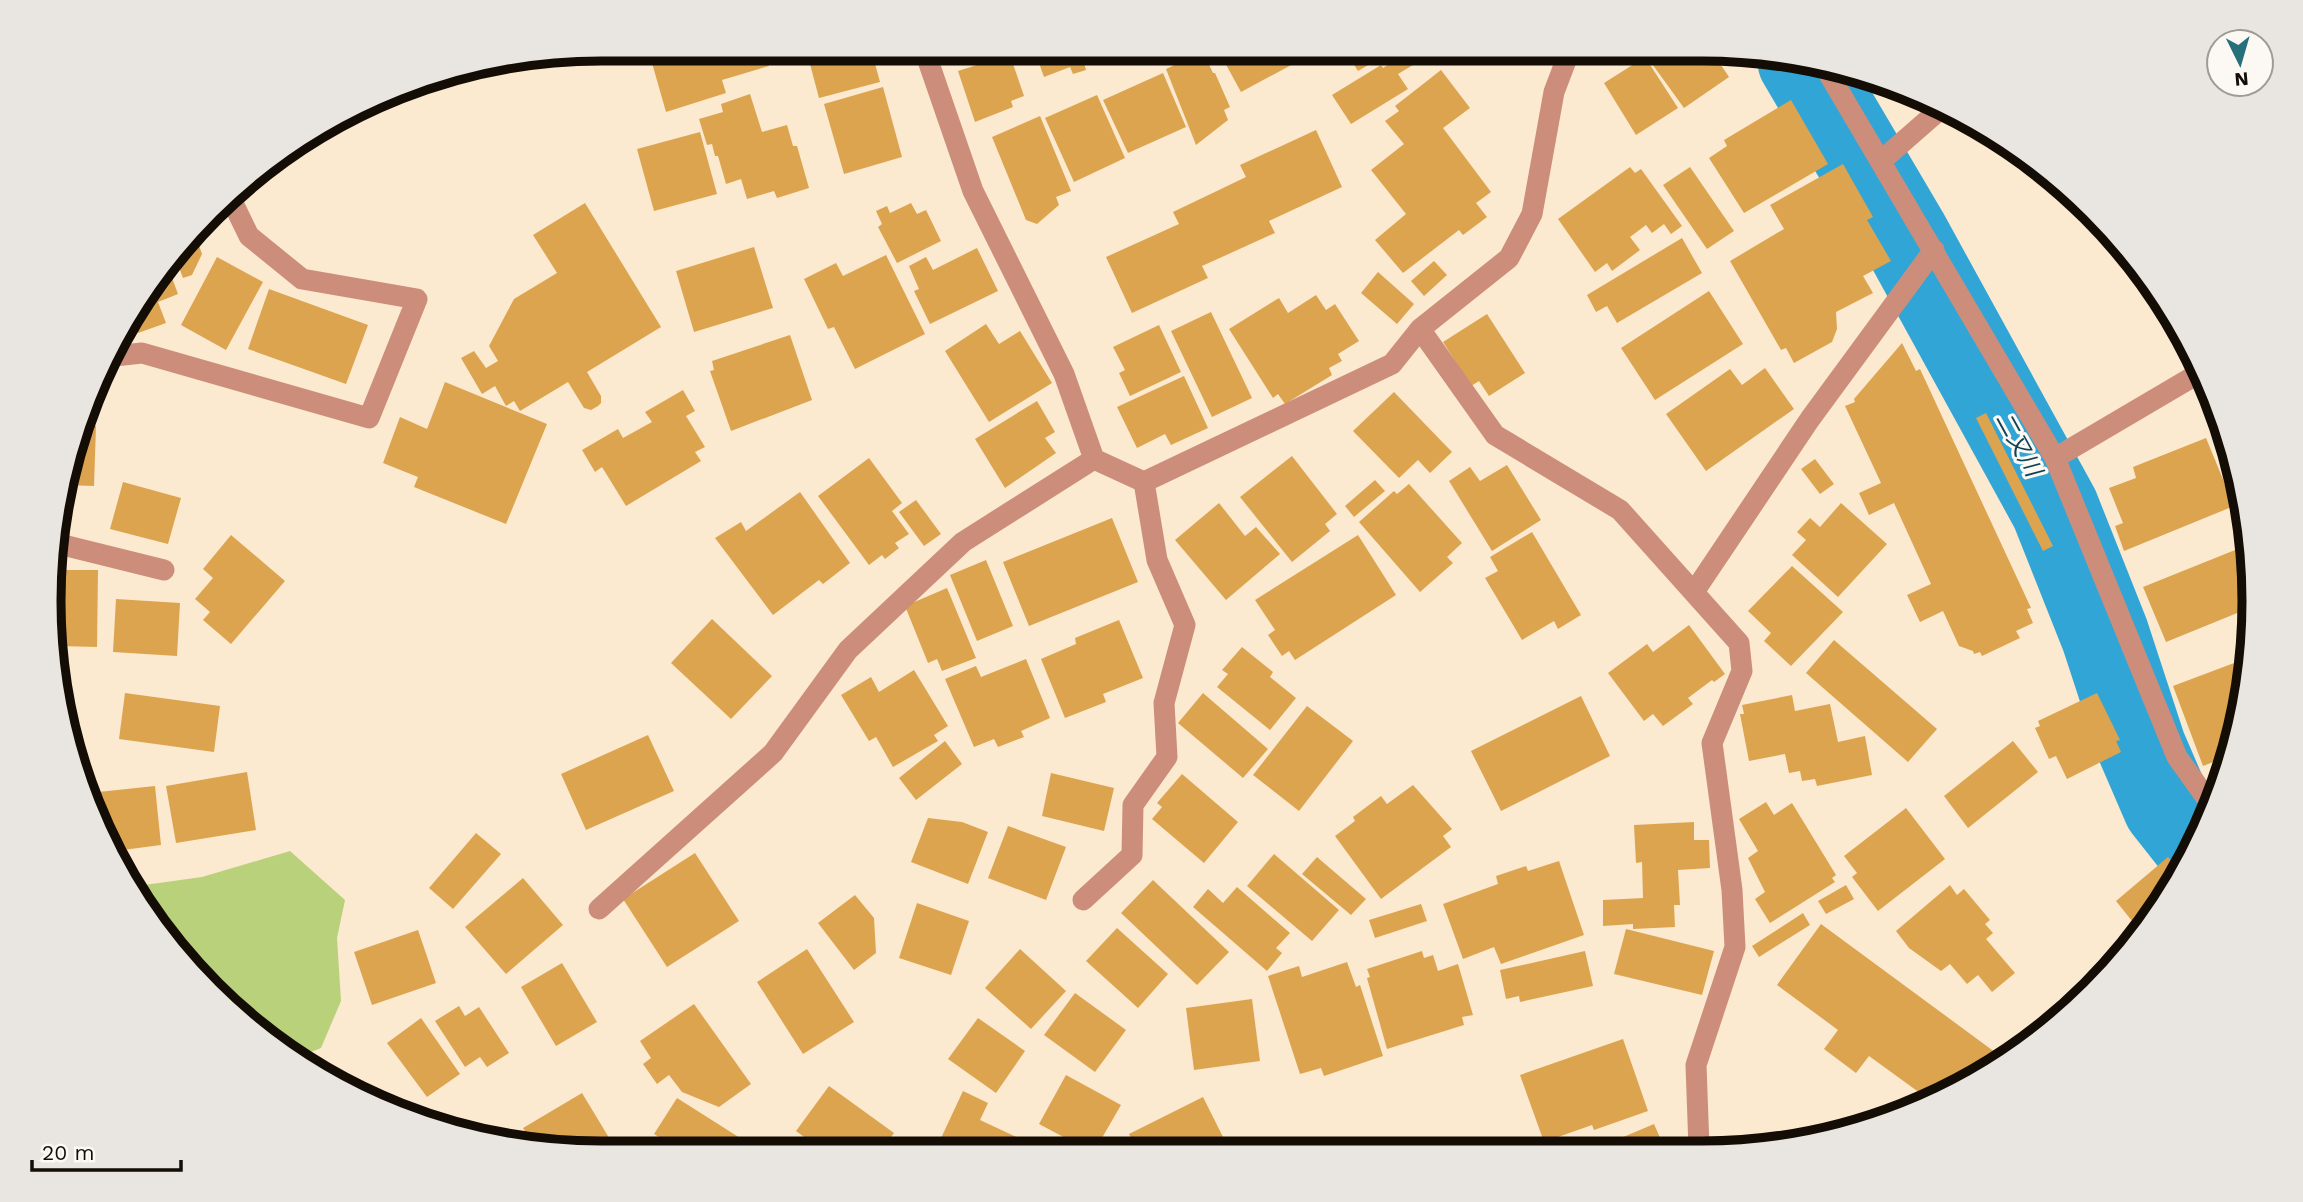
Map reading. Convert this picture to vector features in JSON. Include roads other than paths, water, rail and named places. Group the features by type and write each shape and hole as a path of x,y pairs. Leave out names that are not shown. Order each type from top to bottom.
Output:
{"street":[{"path":"928,61 973,191 1065,374 1094,459 1144,482 1392,365 1420,329 1509,258 1532,214 1554,92 1566,61"},
{"path":"1831,78 2055,458 2177,757 2205,796"},
{"path":"1881,161 1935,114"},
{"path":"121,355 142,353 369,418 417,299 302,279 249,236 234,205"},
{"path":"1694,592 1810,419 1934,250"},
{"path":"1420,329 1495,435 1620,510 1740,643 1742,671 1712,743 1732,890 1735,947 1696,1065 1699,1141"},
{"path":"2055,458 2193,377"},
{"path":"599,909 772,753 848,650 963,542 1094,459"},
{"path":"1083,900 1132,855 1133,805 1167,757 1164,703 1185,625 1157,560 1144,482"},
{"path":"64,545 164,570"}],"waterway":[{"name":"二又川","path":"1809,72 1904,234 2055,509 2105,635 2142,748 2167,806 2189,834"}]}
